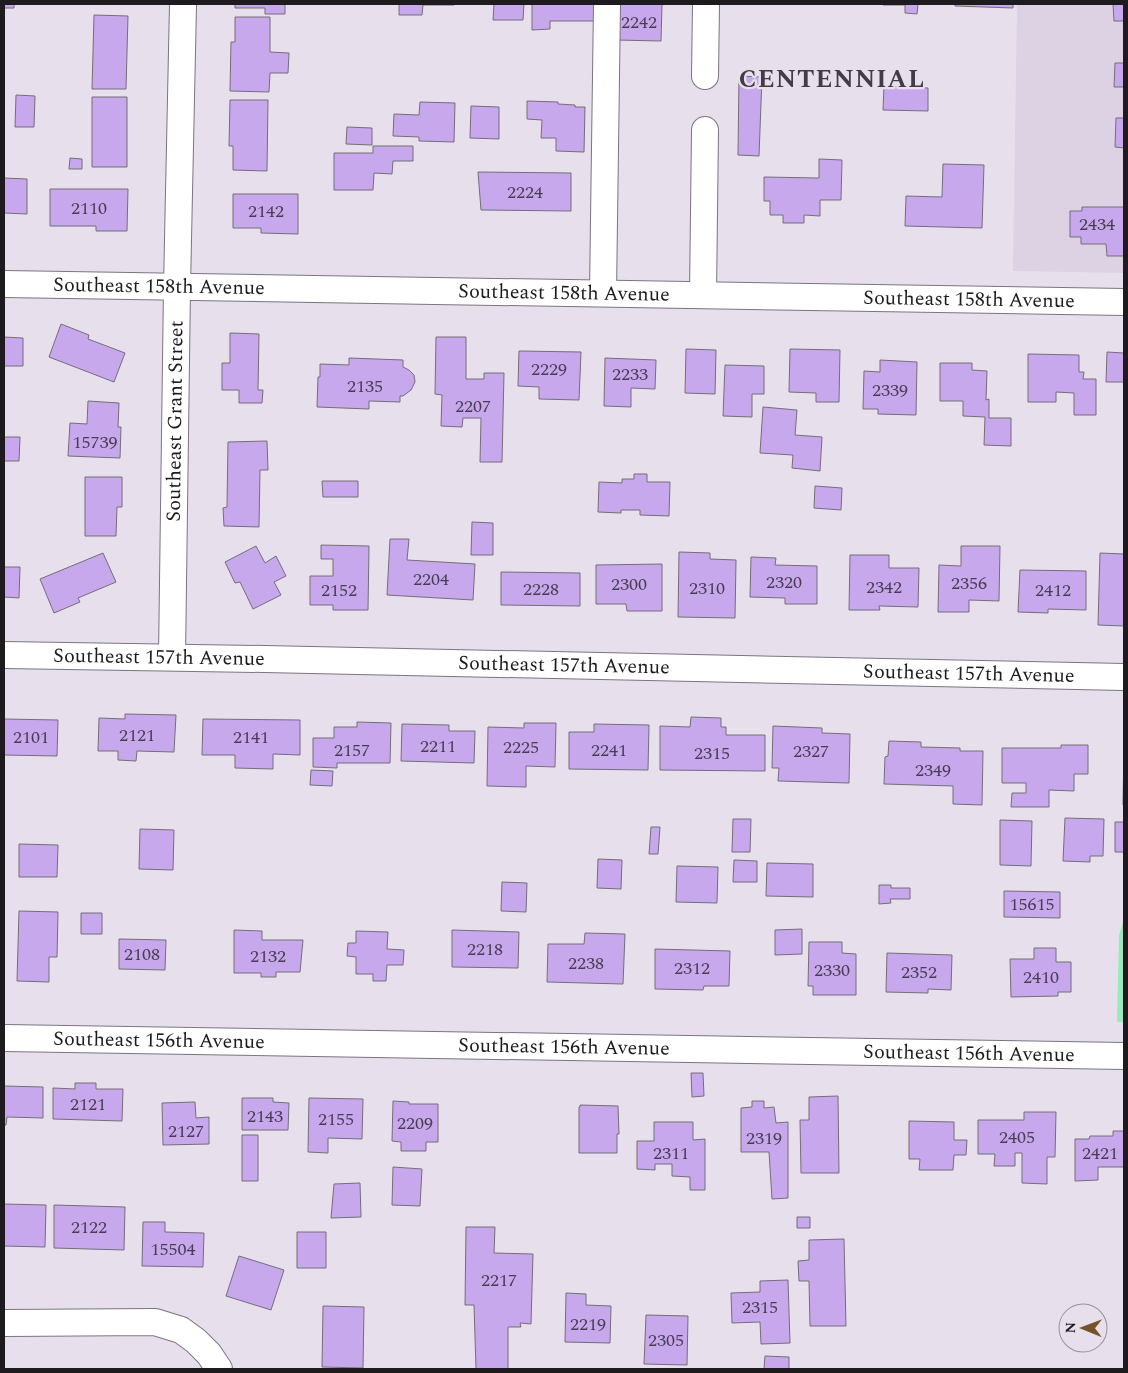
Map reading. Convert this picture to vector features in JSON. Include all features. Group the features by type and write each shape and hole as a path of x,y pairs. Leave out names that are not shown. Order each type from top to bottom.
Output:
{"street":[{"name":"Southeast Grant Street","path":"172,657 183,4"},
{"path":"603,293 607,4"},
{"path":"705,76 706,4"},
{"path":"704,295 705,130"},
{"name":"Southeast 158th Avenue","path":"4,284 1124,302"},
{"name":"Southeast 157th Avenue","path":"4,655 1124,677"},
{"name":"Southeast 156th Avenue","path":"4,1038 1124,1056"},
{"path":"4,1323 155,1322 181,1330 196,1341 214,1361"}],"shaded area":[{"path":"1017,4 1124,4 1124,273 1013,271"}],"green space":[{"path":"1124,919 1124,1022 1117,1022 1119,935"}],"building":[{"path":"4,4 14,4 14,8 4,8"},
{"path":"235,4 285,4 285,14 265,14 265,8 235,8"},
{"path":"399,4 454,5 423,5 422,15 399,15"},
{"path":"494,4 524,4 523,20 493,20"},
{"path":"532,4 595,4 595,21 550,21 550,29 532,30"},
{"path":"617,4 662,4 661,41 616,40"},
{"path":"883,4 918,4 917,14 905,13 905,5"},
{"path":"955,4 1013,4 1013,8 955,6"},
{"path":"1113,4 1124,4 1124,21 1114,21"},
{"path":"94,15 128,16 126,89 92,89"},
{"path":"235,17 270,17 270,52 289,53 288,73 270,73 269,92 230,91 231,42 235,42"},
{"path":"1115,63 1124,63 1124,87 1114,87"},
{"path":"739,76 762,77 759,156 738,155"},
{"path":"884,86 928,88 928,111 883,110"},
{"path":"16,95 35,96 34,127 15,127"},
{"path":"92,97 127,97 127,167 92,167"},
{"path":"230,100 268,100 267,171 233,170 233,146 229,146"},
{"path":"527,101 558,102 558,104 585,107 584,152 556,151 556,138 541,138 542,120 527,119"},
{"path":"420,102 455,103 454,142 419,141 419,137 393,136 394,114 419,115"},
{"path":"471,106 499,107 499,139 470,138"},
{"path":"1116,118 1124,118 1124,148 1115,147"},
{"path":"347,127 372,128 372,145 346,144"},
{"path":"373,146 413,146 413,161 393,161 392,174 374,173 373,190 334,190 334,153 373,153"},
{"path":"70,158 82,159 82,169 69,169"},
{"path":"819,159 842,160 841,200 820,200 820,216 804,215 804,223 783,223 783,215 770,215 770,201 764,201 764,177 819,178"},
{"path":"943,164 984,165 982,228 905,226 906,196 942,197"},
{"path":"478,172 571,173 571,211 481,210"},
{"path":"4,178 27,179 27,214 4,213"},
{"path":"50,189 128,189 127,231 96,231 96,226 50,226"},
{"path":"233,194 298,194 298,234 261,233 261,228 233,228"},
{"path":"1082,207 1124,207 1124,256 1107,256 1106,244 1081,244 1081,237 1070,237 1070,211 1082,211"},
{"path":"61,324 89,335 88,339 125,353 114,382 49,357"},
{"path":"230,333 259,334 258,390 263,390 262,403 239,403 239,390 222,390 222,363 230,363"},
{"path":"4,337 23,338 23,366 4,366"},
{"path":"436,337 466,337 466,379 484,379 484,373 504,373 502,462 480,462 481,418 463,418 462,427 441,426 442,395 435,394"},
{"path":"686,349 716,350 715,394 685,393"},
{"path":"790,349 840,350 839,402 816,402 816,393 789,392"},
{"path":"519,351 581,352 579,400 539,399 539,387 518,386"},
{"path":"1107,352 1124,353 1124,382 1106,382"},
{"path":"1028,354 1079,355 1079,372 1084,372 1083,379 1096,379 1096,415 1074,415 1074,393 1056,392 1056,402 1028,402"},
{"path":"349,358 403,360 403,367 414,375 415,382 411,390 400,396 400,402 369,401 369,409 317,407 320,364 349,365"},
{"path":"605,358 656,360 655,389 631,388 631,407 604,406"},
{"path":"880,360 917,362 916,415 878,414 878,409 863,409 864,371 880,372"},
{"path":"940,363 972,363 972,370 987,371 986,400 989,399 989,418 1011,418 1011,446 984,445 985,417 963,416 963,401 940,401"},
{"path":"725,365 764,366 764,394 752,394 752,417 723,416"},
{"path":"88,401 119,403 118,427 121,427 120,458 68,456 70,423 87,424"},
{"path":"763,407 797,410 795,435 822,437 820,471 792,468 793,455 760,453"},
{"path":"4,437 20,437 19,461 4,461"},
{"path":"267,441 268,470 260,470 259,527 224,526 223,508 227,507 228,442"},
{"path":"634,474 647,474 647,482 670,482 669,516 640,515 640,510 621,510 621,513 598,512 599,482 622,483 622,479 634,479"},
{"path":"85,477 122,477 122,507 117,507 116,536 85,536"},
{"path":"322,481 358,481 358,497 323,497"},
{"path":"815,486 842,488 841,510 814,508"},
{"path":"472,522 493,523 493,555 471,555"},
{"path":"390,539 409,539 407,560 475,564 473,600 387,595"},
{"path":"321,545 369,546 368,610 333,610 333,605 310,605 310,576 333,576 333,559 321,559"},
{"path":"256,546 265,563 276,556 286,576 274,582 281,595 253,609 240,582 235,583 225,562"},
{"path":"961,546 1000,546 999,601 969,600 969,612 938,612 939,565 961,566"},
{"path":"679,552 710,553 710,559 736,560 735,618 678,617"},
{"path":"103,553 116,582 78,598 80,602 54,613 40,579"},
{"path":"1100,553 1124,554 1124,626 1098,625"},
{"path":"850,555 889,555 889,568 919,568 918,607 879,606 880,610 849,610"},
{"path":"751,557 776,558 775,565 817,566 817,604 785,604 785,598 750,597"},
{"path":"662,564 662,611 627,611 626,604 596,604 596,565"},
{"path":"4,567 20,567 19,598 4,597"},
{"path":"1020,570 1086,571 1086,610 1048,609 1048,613 1018,612"},
{"path":"501,572 580,573 580,606 501,605"},
{"path":"125,714 176,715 174,752 137,751 136,761 118,760 118,751 98,751 99,718 125,719"},
{"path":"691,717 721,718 721,727 726,727 726,735 765,735 765,771 660,770 660,726 690,727"},
{"path":"4,719 58,720 57,756 4,755"},
{"path":"203,719 300,720 300,755 273,754 273,769 235,768 235,755 202,755"},
{"path":"357,722 391,723 390,763 337,763 337,768 313,767 313,738 334,738 334,727 357,727"},
{"path":"524,723 556,723 555,767 526,766 526,787 487,786 488,727 524,728"},
{"path":"402,724 449,725 449,731 475,731 474,763 401,761"},
{"path":"594,724 649,725 648,770 569,769 569,732 594,732"},
{"path":"773,726 822,728 822,733 850,734 849,783 778,781 779,768 772,768"},
{"path":"889,741 921,742 921,747 960,748 960,751 983,751 982,805 953,804 953,786 884,784 885,757 888,756"},
{"path":"1061,745 1088,745 1088,774 1074,774 1074,791 1049,790 1049,807 1011,807 1012,793 1026,793 1026,783 1002,783 1002,748 1061,748"},
{"path":"1124,746 1124,805 1123,805"},
{"path":"311,770 333,771 332,786 310,785"},
{"path":"1065,818 1104,819 1103,856 1090,856 1090,862 1063,861"},
{"path":"733,819 751,819 750,852 732,852"},
{"path":"1000,820 1032,821 1031,866 1000,865"},
{"path":"1115,822 1124,822 1124,852 1115,852"},
{"path":"651,827 660,827 658,854 649,854"},
{"path":"140,829 174,830 173,870 139,869"},
{"path":"19,844 58,845 57,877 19,877"},
{"path":"598,859 622,860 621,889 597,888"},
{"path":"734,860 757,861 757,882 733,882"},
{"path":"767,863 813,864 813,897 766,896"},
{"path":"677,866 718,867 717,903 676,902"},
{"path":"502,882 527,883 526,912 501,911"},
{"path":"879,885 891,885 891,888 910,888 910,899 890,899 891,903 879,904"},
{"path":"1004,891 1060,892 1060,918 1004,917"},
{"path":"19,911 58,912 57,957 49,957 49,982 17,981"},
{"path":"81,913 102,913 102,934 81,934"},
{"path":"802,929 802,954 775,955 775,930"},
{"path":"234,930 262,931 262,940 303,940 300,972 276,972 276,977 261,977 261,973 234,973"},
{"path":"452,930 519,932 518,968 452,967"},
{"path":"356,931 388,932 387,949 404,950 403,965 387,965 386,981 373,981 373,974 356,974 356,957 347,956 348,943 356,943"},
{"path":"585,933 625,934 623,984 547,982 548,944 584,944"},
{"path":"119,939 166,940 165,970 119,969"},
{"path":"809,942 842,942 842,953 856,954 856,995 813,995 813,986 808,986"},
{"path":"1034,948 1056,948 1056,962 1071,962 1071,992 1058,992 1058,996 1011,997 1010,959 1034,959"},
{"path":"655,949 730,951 729,986 704,986 703,990 655,989"},
{"path":"887,953 952,955 951,990 928,989 928,993 886,992"},
{"path":"691,1073 703,1073 704,1096 692,1097"},
{"path":"75,1083 96,1083 96,1089 123,1089 122,1121 53,1119 53,1088 75,1089"},
{"path":"4,1086 43,1087 43,1118 7,1117 6,1125 4,1125"},
{"path":"838,1096 839,1173 801,1173 800,1120 809,1120 809,1097"},
{"path":"242,1098 273,1098 273,1102 289,1103 288,1130 242,1130"},
{"path":"309,1098 363,1099 362,1139 328,1138 328,1153 308,1152"},
{"path":"393,1101 409,1102 409,1104 438,1104 438,1142 426,1142 426,1151 401,1151 401,1142 392,1141"},
{"path":"752,1101 764,1101 764,1108 774,1107 776,1123 788,1122 788,1198 772,1199 769,1152 741,1152 741,1108 752,1107"},
{"path":"195,1102 196,1118 209,1117 209,1144 163,1145 162,1103"},
{"path":"580,1105 618,1106 619,1134 617,1134 617,1153 579,1153"},
{"path":"1024,1112 1056,1112 1055,1157 1047,1157 1047,1184 1022,1183 1022,1153 1015,1153 1015,1166 994,1166 995,1154 978,1154 978,1120 1024,1120"},
{"path":"909,1121 954,1122 954,1140 967,1140 966,1155 954,1155 953,1170 919,1170 920,1159 909,1159"},
{"path":"654,1122 693,1122 693,1140 705,1139 705,1190 690,1190 690,1177 672,1176 672,1164 655,1164 655,1170 637,1169 637,1141 654,1141"},
{"path":"1113,1131 1124,1131 1124,1167 1098,1167 1098,1180 1075,1181 1075,1139 1089,1139 1090,1136 1113,1136"},
{"path":"242,1135 258,1135 258,1181 242,1181"},
{"path":"393,1167 422,1169 420,1206 392,1205"},
{"path":"360,1183 361,1217 331,1218 334,1184"},
{"path":"4,1204 46,1205 45,1247 4,1246"},
{"path":"54,1205 125,1207 124,1250 54,1248"},
{"path":"797,1217 810,1217 810,1228 797,1228"},
{"path":"143,1222 165,1222 165,1232 204,1233 203,1267 142,1266"},
{"path":"466,1227 495,1227 494,1253 533,1254 531,1324 520,1323 521,1327 508,1327 508,1369 476,1369 474,1305 465,1305"},
{"path":"297,1232 326,1232 326,1268 297,1268"},
{"path":"844,1239 846,1326 810,1326 809,1281 799,1281 798,1261 809,1260 809,1240"},
{"path":"239,1256 284,1270 271,1310 226,1296"},
{"path":"788,1280 790,1343 761,1344 760,1322 732,1323 731,1293 760,1292 760,1281"},
{"path":"566,1293 586,1294 586,1305 611,1306 610,1343 565,1342"},
{"path":"323,1306 364,1307 363,1368 322,1367"},
{"path":"646,1315 688,1316 687,1365 644,1364"},
{"path":"765,1356 789,1357 789,1369 764,1369"}],"district":[{"name":"CENTENNIAL","path":"832,80"}]}
